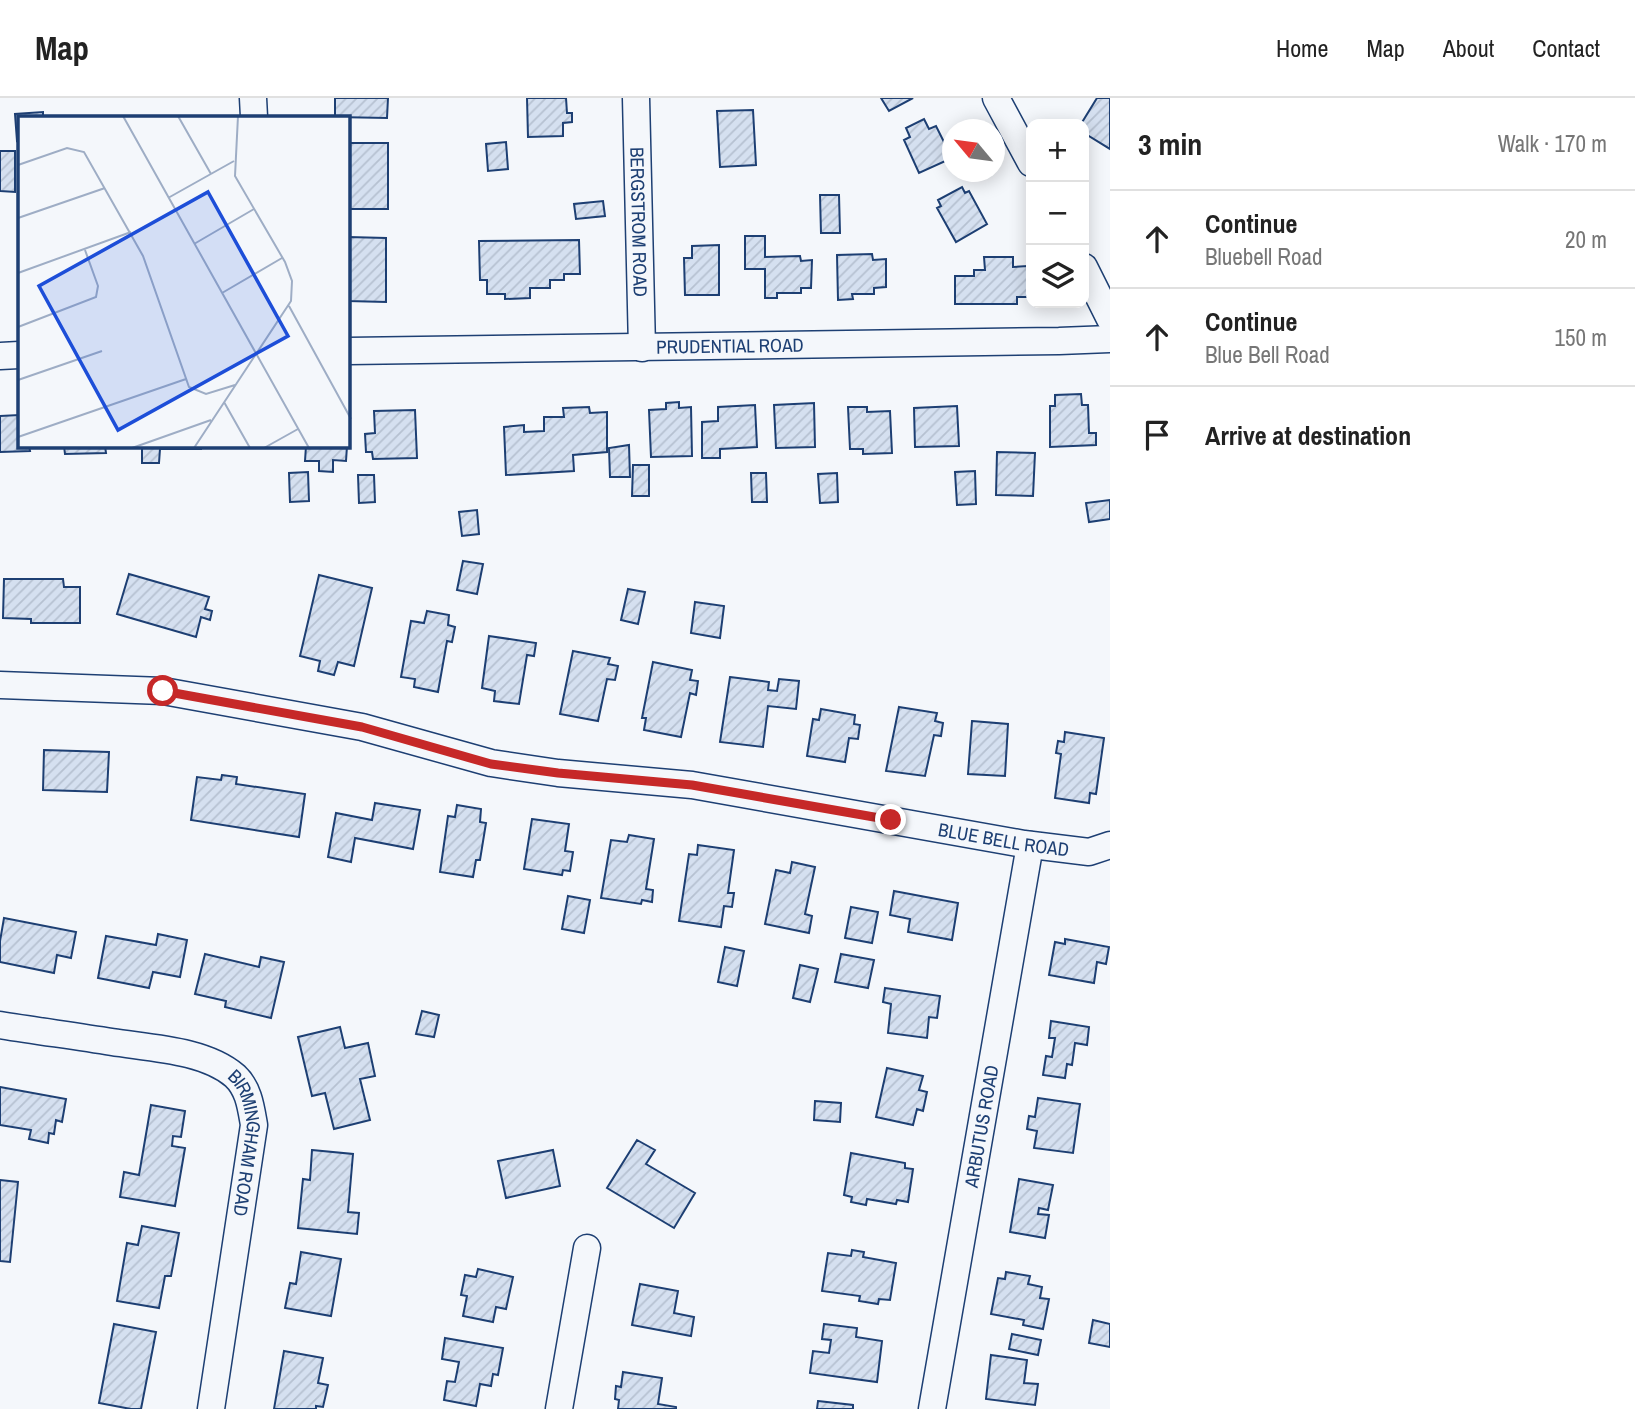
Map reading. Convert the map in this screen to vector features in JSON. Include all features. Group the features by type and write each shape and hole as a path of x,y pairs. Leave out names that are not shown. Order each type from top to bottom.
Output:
{"street":[{"path":"253,98 254,116"},
{"name":"BERGSTROM ROAD","path":"636,98 642,348"},
{"path":"996,98 1026,154"},
{"path":"1089,277 1110,319"},
{"name":"PRUDENTIAL ROAD","path":"350,351 1110,339"},
{"path":"0,356 18,355"},
{"name":"BLUE BELL ROAD","path":"0,685 163,691 362,727 491,764 692,785 1030,845 1089,852 1110,845"},
{"name":"ARBUTUS ROAD","path":"932,1409 1030,845"},
{"name":"BIRMINGHAM ROAD","path":"0,1025 190,1055 222,1067 244,1086 254,1125 211,1409"},
{"path":"559,1409 587,1248"}],"building":[{"path":"335,98 388,98 387,118 335,116"},
{"path":"527,98 566,98 567,113 572,113 572,122 563,123 563,136 528,137"},
{"path":"881,98 913,98 889,111"},
{"path":"1097,98 1110,98 1110,149 1089,136 1089,119 1084,119"},
{"path":"753,110 756,165 720,167 717,111"},
{"path":"43,112 43,116 18,116 17,141 15,114"},
{"path":"924,119 929,129 936,126 942,138 942,163 919,173 904,140 910,137 906,128"},
{"path":"506,142 508,169 488,171 486,144"},
{"path":"350,143 388,143 388,209 350,209"},
{"path":"0,151 15,151 15,192 0,191"},
{"path":"962,187 965,193 969,191 987,224 956,242 937,208 941,206 938,200"},
{"path":"820,195 839,195 840,233 821,233"},
{"path":"603,201 605,216 576,219 574,204"},
{"path":"745,236 765,236 765,257 800,256 801,261 812,260 811,288 801,288 801,293 777,293 777,298 765,298 765,269 745,269"},
{"path":"350,237 386,238 386,302 350,301"},
{"path":"579,240 580,274 564,274 564,280 550,280 550,288 530,288 530,298 505,299 505,294 487,294 487,280 480,280 479,241"},
{"path":"719,245 719,295 685,295 684,258 692,258 692,246"},
{"path":"872,254 873,260 886,259 886,287 874,288 874,294 852,294 853,299 838,300 837,255"},
{"path":"984,257 1013,257 1013,267 1026,266 1026,297 1017,297 1017,304 955,304 955,276 974,276 974,270 985,270"},
{"path":"1081,394 1082,405 1088,405 1089,433 1096,433 1096,445 1050,447 1050,406 1055,406 1055,395"},
{"path":"679,402 679,408 691,407 692,456 651,457 649,410 666,409 666,403"},
{"path":"814,403 815,447 776,448 774,405"},
{"path":"755,405 757,447 720,449 720,458 702,458 702,422 718,421 718,407"},
{"path":"957,406 959,446 915,447 914,408"},
{"path":"589,407 590,413 607,412 607,452 573,455 574,471 506,475 504,427 524,425 524,432 544,431 544,417 564,417 563,408"},
{"path":"848,407 867,407 867,412 890,411 892,453 863,454 863,449 850,449"},
{"path":"415,410 417,458 373,459 372,452 366,452 365,434 375,433 374,411"},
{"path":"18,415 18,448 29,448 30,451 0,452 0,416"},
{"path":"629,445 630,477 610,477 609,448"},
{"path":"64,448 105,448 106,453 65,454"},
{"path":"142,448 201,448 160,449 159,463 142,463"},
{"path":"306,448 347,448 346,461 333,460 333,472 319,471 319,461 305,461"},
{"path":"997,452 1035,453 1033,496 996,495"},
{"path":"633,465 649,465 649,496 632,496"},
{"path":"975,471 976,504 957,505 955,472"},
{"path":"308,472 309,501 290,502 289,473"},
{"path":"751,473 766,473 767,502 752,502"},
{"path":"837,473 838,502 820,503 818,474"},
{"path":"358,475 374,475 375,502 359,503"},
{"path":"1110,500 1110,519 1089,522 1086,503"},
{"path":"477,510 479,534 462,536 459,512"},
{"path":"463,561 483,564 477,594 457,590"},
{"path":"129,574 209,597 205,609 212,611 210,620 201,617 196,637 117,614"},
{"path":"319,575 372,588 354,666 338,662 334,675 318,671 320,661 300,656"},
{"path":"4,579 63,579 64,587 80,587 80,623 31,623 31,619 3,618"},
{"path":"628,589 645,592 638,624 621,620"},
{"path":"695,602 724,606 720,638 691,633"},
{"path":"427,611 449,615 448,625 455,627 452,642 447,641 438,692 414,687 415,679 401,677 411,621 424,623"},
{"path":"489,636 536,643 534,656 527,655 519,704 494,701 495,691 482,688"},
{"path":"573,651 610,658 608,664 618,666 615,680 607,679 598,721 560,714"},
{"path":"653,662 692,670 690,680 698,681 696,695 690,693 681,737 644,730 646,718 642,718"},
{"path":"730,677 769,682 768,690 777,691 779,679 799,681 796,709 768,706 763,747 720,742"},
{"path":"899,707 937,713 935,721 943,723 941,736 934,735 925,776 886,771"},
{"path":"821,709 855,715 854,724 860,725 858,739 849,738 845,762 807,756 813,719 819,720"},
{"path":"972,721 1008,724 1005,776 968,774"},
{"path":"1065,732 1104,738 1096,794 1090,793 1089,803 1055,798 1061,754 1056,753 1058,741 1064,742"},
{"path":"44,750 109,752 107,792 43,790"},
{"path":"222,775 237,777 236,784 305,794 299,837 191,820 197,777 221,780"},
{"path":"375,803 420,810 413,849 355,838 351,862 328,857 336,813 372,820"},
{"path":"457,805 481,809 480,822 486,823 480,860 476,860 473,877 440,872 448,816 455,817"},
{"path":"532,819 569,824 565,851 573,852 570,871 563,870 562,875 524,869"},
{"path":"629,835 654,839 646,889 653,890 652,902 642,900 641,904 601,898 611,840 627,842"},
{"path":"698,845 734,850 728,893 734,893 732,907 724,906 721,927 679,921 689,854 697,855"},
{"path":"792,862 815,867 805,914 812,916 809,933 765,924 776,870 790,873"},
{"path":"894,891 958,903 952,940 908,932 910,919 890,915"},
{"path":"568,896 590,900 584,933 562,929"},
{"path":"851,907 878,912 872,943 845,938"},
{"path":"4,918 76,932 71,958 57,955 54,973 0,962"},
{"path":"158,934 187,940 180,977 153,972 149,988 98,978 106,936 156,945"},
{"path":"1065,939 1109,947 1106,964 1097,962 1094,983 1049,975 1055,942 1065,944"},
{"path":"725,947 744,951 737,986 718,982"},
{"path":"205,954 259,967 261,957 284,962 271,1018 225,1007 226,1001 195,994"},
{"path":"841,954 874,960 868,988 835,982"},
{"path":"800,965 818,969 810,1002 793,998"},
{"path":"885,988 940,996 937,1018 929,1017 927,1038 888,1033 891,1004 883,1002"},
{"path":"422,1011 439,1015 434,1037 416,1034"},
{"path":"1051,1021 1089,1027 1087,1045 1075,1043 1072,1065 1067,1064 1065,1078 1043,1075 1046,1056 1052,1057 1055,1038 1049,1038"},
{"path":"340,1027 345,1048 368,1043 375,1076 360,1079 370,1120 334,1129 325,1093 312,1096 298,1037"},
{"path":"887,1068 923,1076 919,1090 927,1092 923,1111 917,1109 913,1125 876,1117"},
{"path":"0,1087 66,1099 62,1122 56,1120 54,1134 49,1133 48,1143 29,1139 31,1130 0,1125"},
{"path":"1038,1098 1080,1104 1073,1153 1034,1148 1037,1131 1027,1129 1029,1116 1035,1117"},
{"path":"815,1101 841,1103 840,1122 814,1120"},
{"path":"151,1105 185,1111 181,1137 173,1136 172,1146 185,1148 175,1206 120,1197 124,1172 139,1175"},
{"path":"637,1140 655,1150 646,1164 695,1193 674,1228 607,1188"},
{"path":"312,1150 353,1154 348,1212 359,1213 357,1234 298,1228 303,1179 310,1180"},
{"path":"553,1150 560,1186 506,1198 498,1161"},
{"path":"851,1153 905,1163 905,1168 913,1169 908,1202 897,1200 896,1204 867,1199 866,1205 851,1202 852,1197 844,1195"},
{"path":"1019,1179 1053,1185 1048,1210 1039,1208 1038,1214 1049,1215 1045,1238 1010,1232"},
{"path":"0,1180 18,1182 10,1262 0,1261"},
{"path":"142,1226 179,1233 171,1276 165,1276 159,1308 117,1301 127,1243 138,1245"},
{"path":"852,1250 864,1252 863,1257 896,1263 890,1300 879,1299 878,1304 859,1301 860,1296 822,1291 828,1253 851,1256"},
{"path":"301,1252 341,1259 331,1316 285,1308 290,1283 296,1284"},
{"path":"478,1269 513,1277 506,1309 496,1307 493,1322 463,1316 467,1296 461,1295 465,1275 476,1277"},
{"path":"1006,1272 1030,1276 1028,1284 1042,1287 1040,1298 1049,1299 1043,1329 1023,1325 1024,1320 991,1314 998,1278 1005,1279"},
{"path":"640,1284 678,1291 674,1313 694,1317 691,1336 632,1325"},
{"path":"1093,1320 1110,1324 1110,1347 1089,1343"},
{"path":"114,1324 156,1332 141,1409 99,1403"},
{"path":"824,1324 857,1328 856,1337 882,1341 877,1382 810,1373 813,1351 829,1353 831,1340 822,1339"},
{"path":"1012,1334 1041,1340 1038,1355 1009,1349"},
{"path":"445,1338 503,1348 498,1375 493,1374 491,1386 480,1384 476,1406 444,1400 447,1381 455,1382 459,1362 442,1359"},
{"path":"284,1351 323,1358 318,1383 328,1385 323,1407 274,1409"},
{"path":"991,1355 1027,1360 1024,1383 1038,1384 1035,1405 986,1399"},
{"path":"623,1372 662,1378 658,1404 676,1409 618,1409 619,1400 615,1399 616,1386 621,1387"},
{"path":"818,1401 853,1405 853,1409 817,1409"}],"route":[{"path":"163,691 362,727 491,764 692,785 891,820"}]}
